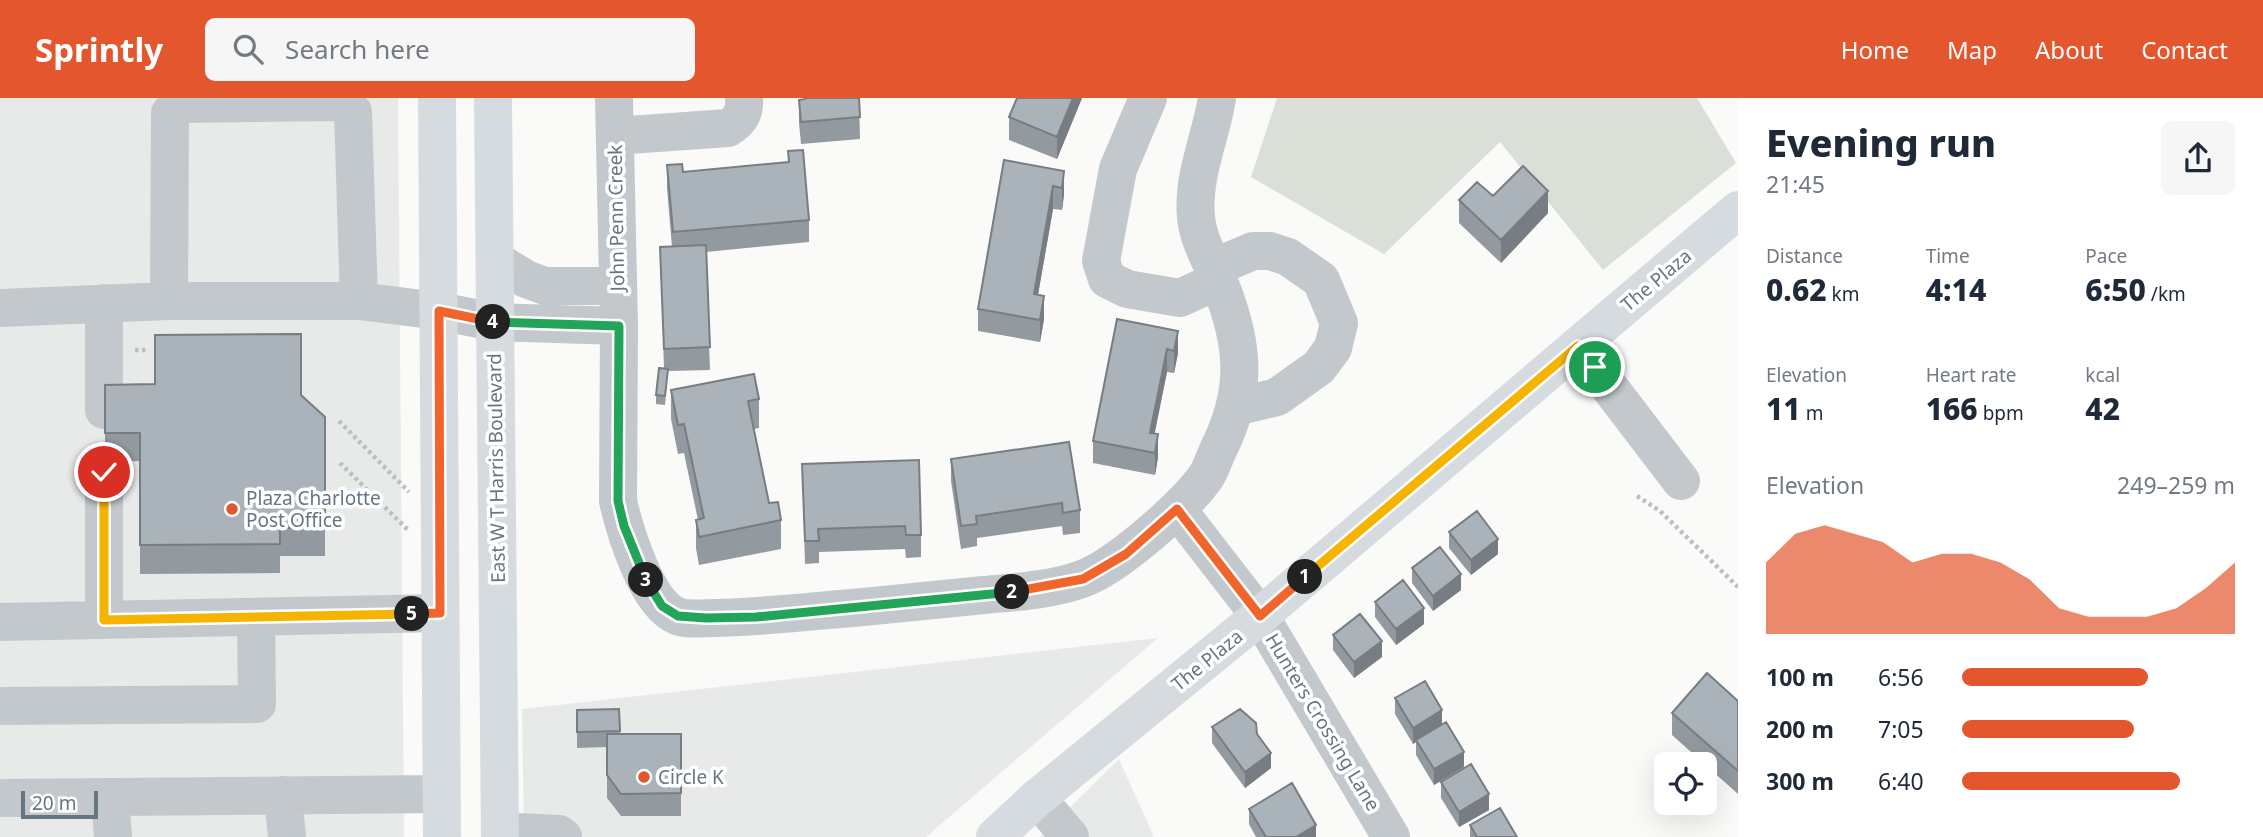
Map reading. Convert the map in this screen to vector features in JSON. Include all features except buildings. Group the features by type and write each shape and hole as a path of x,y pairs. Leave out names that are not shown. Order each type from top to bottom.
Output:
{"main road":[{"path":"437,98 442,837"},
{"name":"East W T Harris Boulevard","path":"493,98 500,834"},
{"name":"The Plaza","path":"995,837 1037,798 1260,616 1738,210"}],"street":[{"name":"John Penn Creek","path":"614,98 619,326 618,501 627,536 648,584 662,606 678,616 756,617 1028,591 1083,579 1126,554 1177,509 1205,478 1236,407 1240,374 1238,340 1195,217 1197,185 1217,98"},
{"path":"615,136 728,128 739,121 745,107 744,98"},
{"path":"1148,98 1118,169 1101,261 1107,279 1128,289 1180,298 1252,251 1270,251 1288,257 1321,280 1339,323 1333,348 1319,367 1277,397 1236,407"},
{"path":"169,301 170,113 180,104 340,102 353,113 359,301"},
{"path":"495,260 526,279 545,286 618,285"},
{"path":"0,308 169,301 359,301 439,311 494,322 619,326"},
{"path":"104,303 104,410"},
{"path":"1578,346 1681,481"},
{"path":"104,472 104,620"},
{"name":"Hunters Crossing Lane","path":"1177,509 1260,616 1391,837"},
{"path":"0,622 440,613"},
{"path":"0,706 257,704 256,617"},
{"path":"0,797 442,794"},
{"path":"282,795 287,837"},
{"path":"110,797 113,837"},
{"path":"1037,798 1070,837"},
{"path":"500,834 559,834 564,837"}],"path":[{"path":"339,421 415,498"},
{"path":"340,463 415,536"},
{"path":"1637,496 1660,511 1738,587"}],"shaded area":[{"path":"0,98 398,98 404,837 0,837"},
{"path":"1277,98 1697,98 1736,163 1603,270 1500,142 1384,254 1251,177"},
{"path":"1158,638 926,837 524,837 522,709"},
{"path":"1119,759 1154,837 1040,837"}],"place":[{"name":"Plaza Charlotte Post Office","path":"232,509"},
{"name":"Circle K","path":"644,777"}],"route":[{"path":"104,472 104,620 440,613 439,311 494,322 619,326 618,501 635,557 648,584 662,606 678,616 756,617 1028,591 1083,579 1126,554 1177,509 1260,616 1578,346 1595,367"}]}
